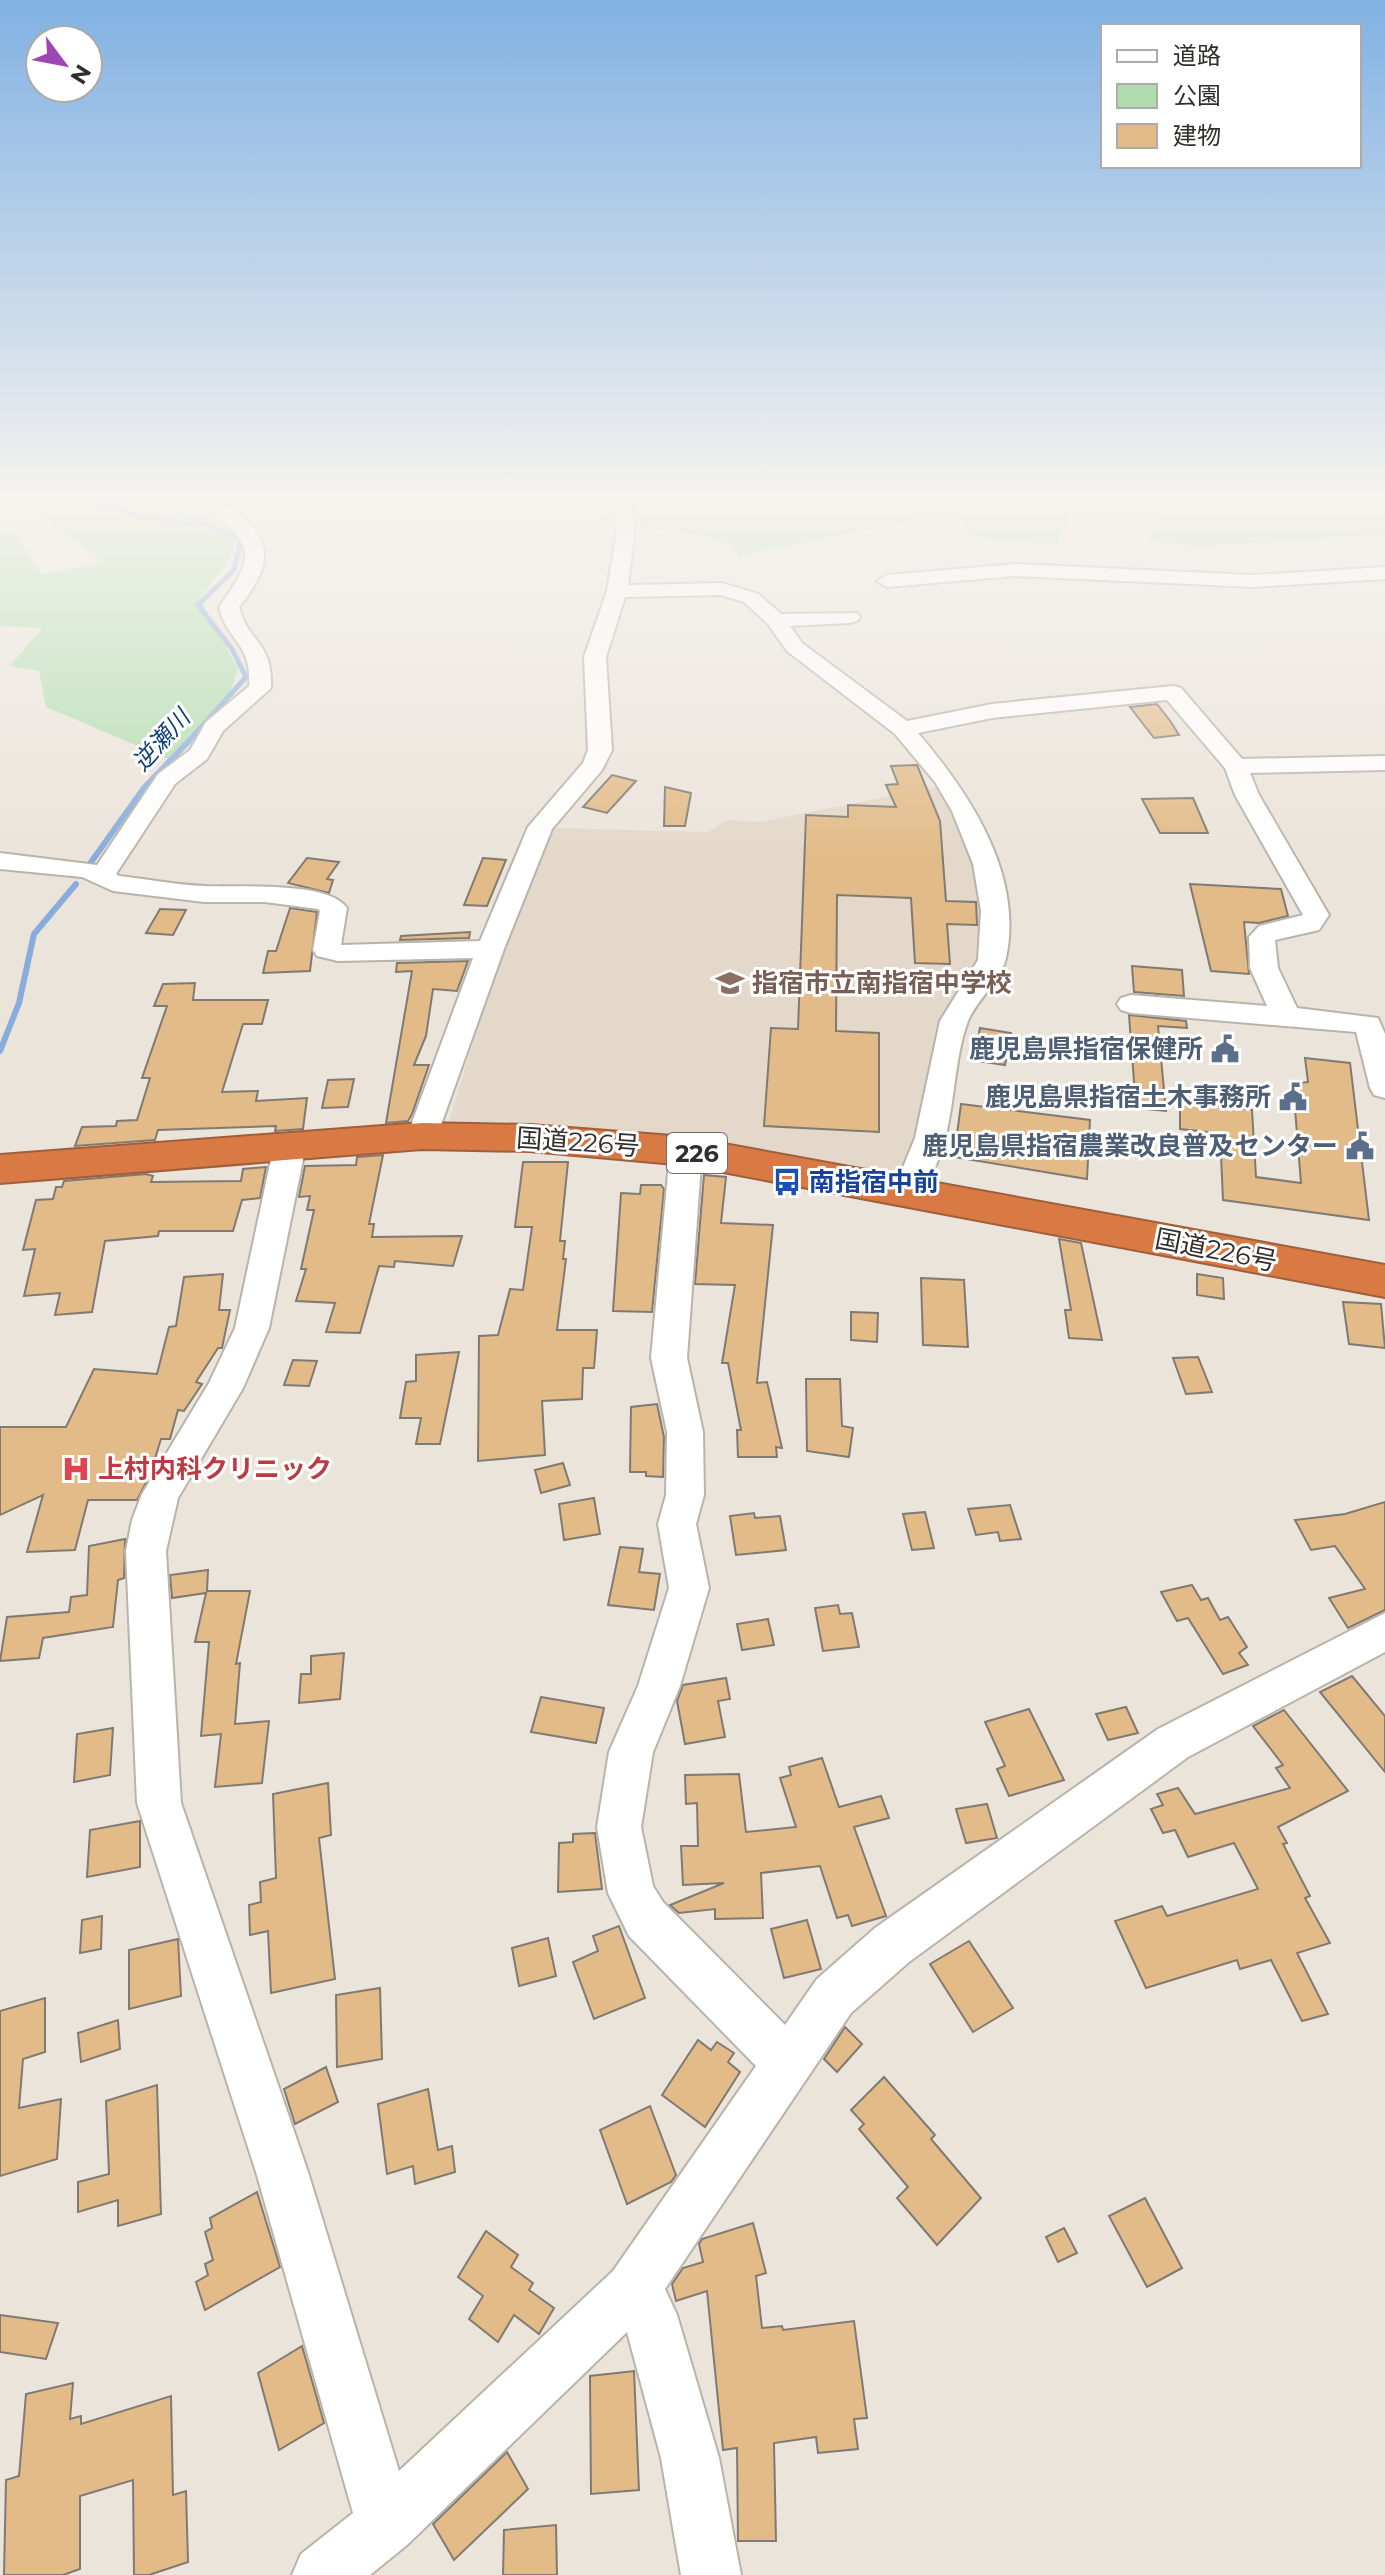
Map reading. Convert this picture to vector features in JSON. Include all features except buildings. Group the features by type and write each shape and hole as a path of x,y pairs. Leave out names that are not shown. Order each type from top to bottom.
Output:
{"highway":[{"name":"国道226号","path":"0,1169 422,1136 530,1138 686,1151 1385,1281"}],"street":[{"path":"103,875 166,779 199,754 214,727 260,688 263,665 258,650 234,620"},
{"path":"422,1136 490,949 540,827 594,765 600,736 595,657 607,620"},
{"path":"776,620 800,652 903,729 945,779 964,811 986,864 994,923 990,966 954,1021 930,1138 909,1192"},
{"path":"903,729 992,711 1173,693 1236,766 1247,795 1316,915 1310,924 1268,932 1260,942 1263,960 1288,1016"},
{"path":"1236,766 1385,763"},
{"path":"0,861 88,870 103,875 113,883 175,891 265,894 325,902 334,908 325,944 327,950 338,953 490,949"},
{"path":"1131,1004 1368,1024 1385,1088"},
{"path":"290,1145 252,1328 225,1388 161,1494 151,1520 146,1551 159,1803 282,2172 386,2524"},
{"path":"686,1151 669,1358 685,1432 685,1495 677,1524 689,1588 659,1686 631,1752 619,1827 631,1893 646,1919 787,2062"},
{"path":"322,2575 386,2524 632,2290 834,1996 892,1945 1173,1743 1385,1631"},
{"path":"632,2290 650,2315 690,2458 711,2575"}],"shaded area":[{"name":"指宿市立南指宿中学校","path":"942,786 956,814 984,894 981,967 917,1148 903,1175 604,1130 449,1121 504,940 551,828 708,832 727,820 760,822"}],"green space":[{"path":"0,620 211,620 238,669 227,701 171,760 46,707 39,671 10,666 42,628 0,626"}],"waterway":[{"name":"逆瀬川","path":"187,743 246,677 232,649 210,620"},
{"name":"逆瀬川","path":"89,865 144,788 189,741"},
{"name":"逆瀬川","path":"0,1051 19,1003 34,934 76,884"}],"place":[{"name":"指宿市立南指宿中学校","path":"730,983"},
{"name":"鹿児島県指宿保健所","path":"1225,1049"},
{"name":"鹿児島県指宿土木事務所","path":"1293,1097"},
{"name":"鹿児島県指宿農業改良普及センター","path":"1360,1146"},
{"name":"南指宿中前","path":"787,1182"},
{"name":"上村内科クリニック","path":"76,1469"}]}
